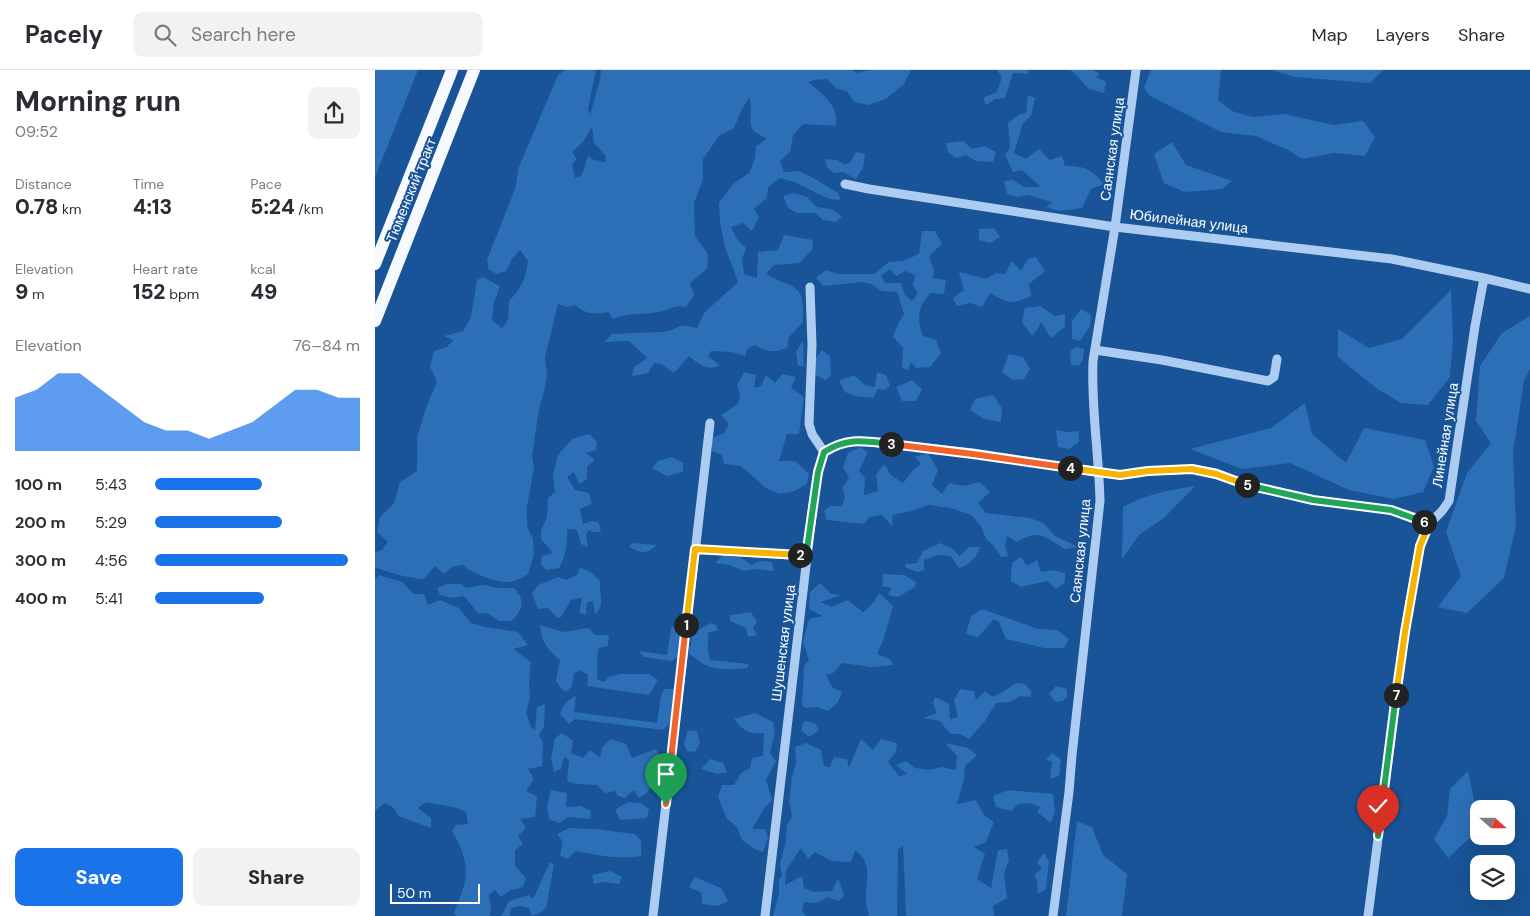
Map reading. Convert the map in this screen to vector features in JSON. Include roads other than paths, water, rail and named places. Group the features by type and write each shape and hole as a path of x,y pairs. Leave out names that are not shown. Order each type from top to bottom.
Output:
{"main road":[{"name":"Тюменский тракт","path":"375,264 453,70"},
{"name":"Тюменский тракт","path":"375,321 474,70"}],"street":[{"name":"Саянская улица","path":"1053,916 1069,792 1100,502 1100,473 1092,381 1095,350 1137,70"},
{"name":"Юбилейная улица","path":"845,184 1115,226 1392,259 1530,289"},
{"name":"Линейная улица","path":"1368,916 1405,632 1420,546 1429,524 1449,501 1484,278"},
{"path":"810,287 809,424 812,434 824,452 835,445 848,441 862,441 973,454 1120,475 1148,471 1192,469 1216,474 1243,484 1313,500 1391,510 1429,524"},
{"path":"1095,350 1162,360 1267,381 1274,377 1277,359"},
{"path":"653,916 709,423"},
{"name":"Шушенская улица","path":"765,916 806,556 818,472 824,452"},
{"path":"695,549 806,556"}]}
